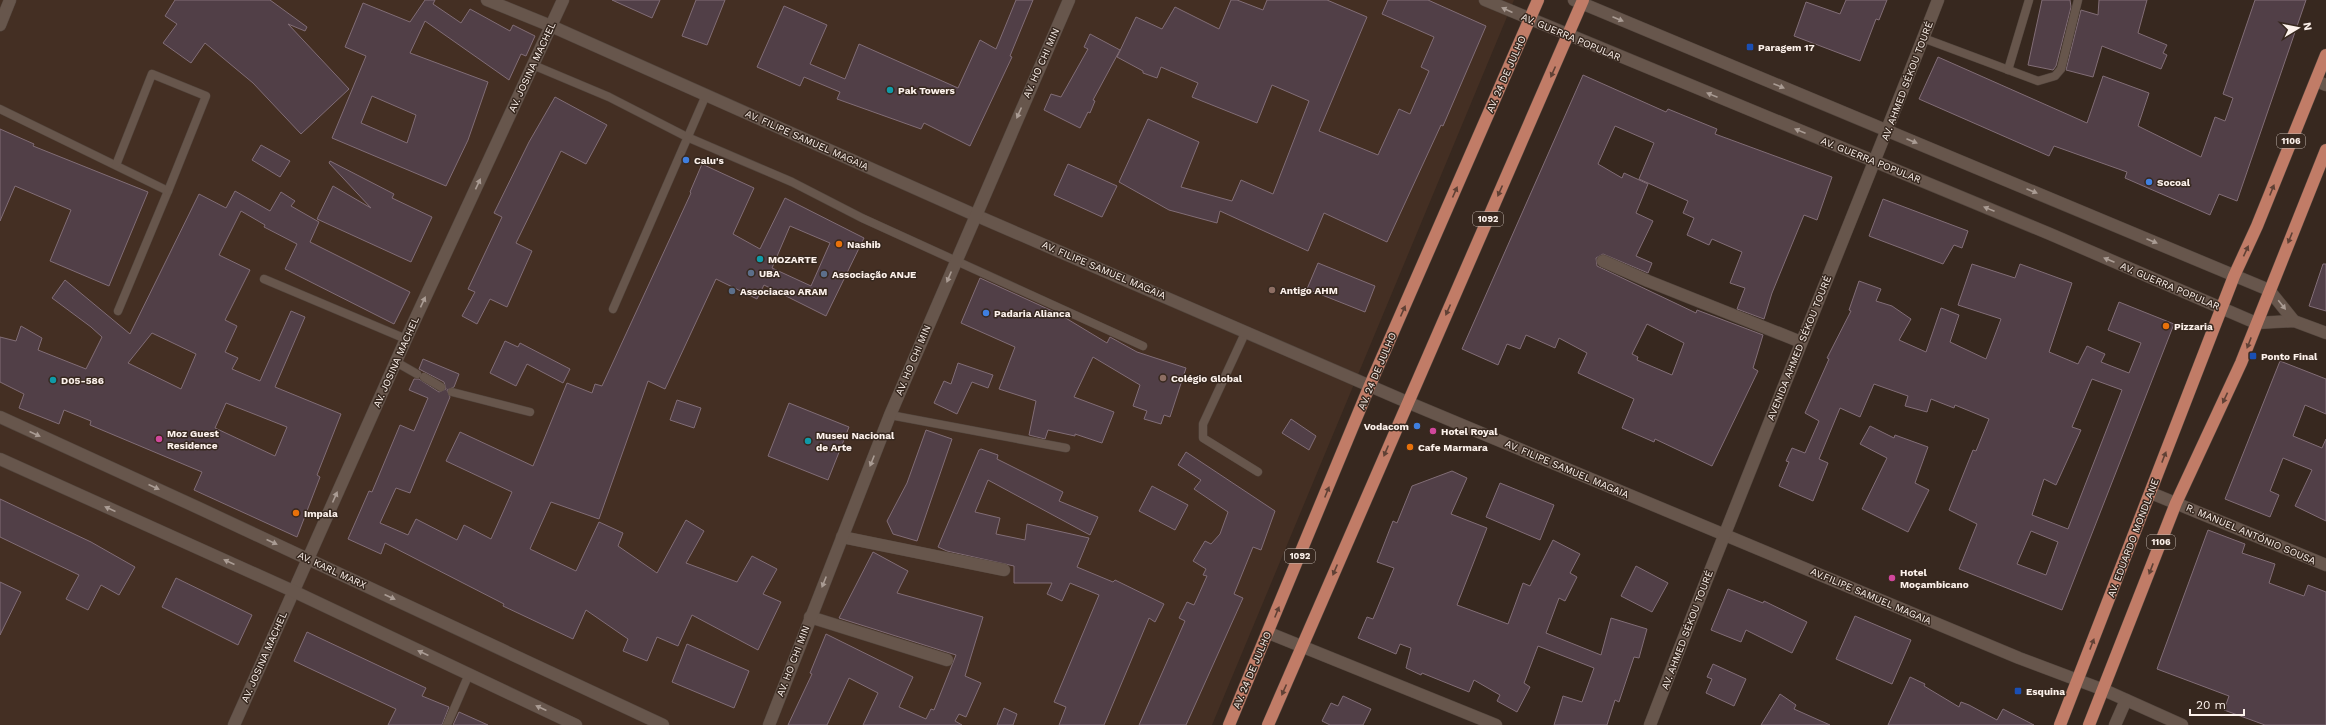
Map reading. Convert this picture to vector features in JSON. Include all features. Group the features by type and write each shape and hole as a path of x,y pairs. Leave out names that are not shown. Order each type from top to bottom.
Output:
{"main road":[{"name":"AV. 24 DE JULHO","path":"1229,725 1269,633 1370,385 1538,0"},
{"path":"1568,36 1580,1"},
{"name":"1092","path":"1268,725 1303,647 1407,402 1568,36"},
{"name":"1106","path":"2321,83 2326,55"},
{"name":"AV. EDUARDO MONDLANE","path":"2060,725 2234,276 2321,83"},
{"path":"2256,323 2326,150"},
{"name":"1106","path":"2089,725 2176,503 2241,363 2256,323"}],"street":[{"path":"0,25 10,0"},
{"name":"AV. FILIPE SAMUEL MAGAIA","path":"487,0 551,26 975,215 1246,331 1407,402 1723,534"},
{"name":"AV. JOSINA MACHEL","path":"234,725 406,339 563,0"},
{"name":"AV. HO CHI MIN","path":"769,725 890,415 1069,0"},
{"name":"AV. GUERRA POPULAR","path":"1485,0 2256,323"},
{"name":"AV. AHMED SÉKOU TOURÉ","path":"1874,162 1888,130 1938,0"},
{"path":"1580,1 2269,290 2294,321"},
{"name":"AVENIDA AHMED SÉKOU TOURÉ","path":"1723,534 1874,162"},
{"path":"1603,261 1801,342"},
{"path":"2256,323 2294,321 2326,333"},
{"name":"AV. KARL MARX","path":"0,417 663,725"},
{"path":"0,459 293,591 576,725"},
{"name":"R. MANUEL ANTÓNIO SOUSA","path":"2151,493 2326,565"},
{"name":"AV. AHMED SÉKOU TOURÉ","path":"1650,725 1723,534"},
{"name":"AV.FILIPE SAMUEL MAGAIA","path":"1723,534 2019,658 2078,680"},
{"path":"842,537 1004,570"},
{"path":"810,617 947,660"},
{"path":"1269,633 1496,725"},
{"path":"2078,680 2182,725"},
{"path":"2115,725 2126,700"}],"lane":[{"path":"2008,70 2028,0"},
{"path":"1924,38 2038,81 2055,76 2061,69 2078,0"},
{"path":"533,65 609,97 687,136 792,182 862,218 1143,346"},
{"path":"116,165 152,74 206,96 118,311"},
{"path":"613,309 706,95"},
{"path":"0,109 168,191"},
{"path":"264,279 406,339"},
{"path":"1246,331 1203,424 1202,431 1203,438 1258,472"},
{"path":"396,362 441,388"},
{"path":"452,392 530,412"},
{"path":"890,415 1066,448"},
{"path":"447,725 469,674"}],"shaded area":[{"path":"0,0 1514,0 1212,725 0,725"}],"building":[{"path":"175,0 270,0 307,27 305,31 288,24 349,89 301,134 253,83 205,43 191,63 163,43 177,24 165,16"},
{"path":"425,0 435,0 433,4 461,23 470,9 510,31 513,25 535,36 526,56 521,54 509,80 425,21 410,53 488,82 468,140 446,186 332,138 366,56 345,47 363,3 410,22","holes":["372,96 416,115 407,143 361,123"]},
{"path":"612,0 660,0 652,18"},
{"path":"696,0 725,0 707,45 682,36"},
{"path":"1016,0 1033,0 1010,56 1012,57 970,146 924,123 921,129 837,99 840,92 804,77 800,86 757,67 784,6 827,25 810,64 845,79 859,44 958,88 980,40 996,49"},
{"path":"1231,0 1237,0 1263,10 1267,0 1327,0 1367,17 1319,131 1378,155 1399,109 1410,114 1429,71 1421,67 1434,37 1382,14 1388,0 1428,0 1486,26 1443,126 1441,125 1387,242 1324,213 1308,251 1220,211 1217,223 1169,210 1119,182 1148,119 1199,142 1181,187 1232,201 1241,180 1273,194 1309,101 1272,85 1257,123 1192,97 1198,83 1161,67 1157,78 1143,73 1143,71 1117,57 1136,17 1162,29 1175,7 1219,29"},
{"path":"1846,0 1887,0 1879,20 1876,19 1860,61 1794,36 1806,2 1840,14"},
{"path":"2042,0 2070,0 2071,7 2056,66 2053,70 2028,65"},
{"path":"2099,0 2147,0 2138,33 2167,45 2163,53 2167,55 2161,69 2102,46 2093,77 2066,70 2081,10 2098,15"},
{"path":"2255,0 2306,0 2237,201 2219,194 2210,215 2125,178 2127,172 2054,146 2049,156 1919,99 1938,57 2087,123 2103,76 2149,93 2138,126 2201,157 2215,117 2225,121 2233,98 2223,94"},
{"path":"1090,34 1120,50 1093,100 1095,101 1090,113 1088,112 1080,128 1044,110 1051,94 1061,97 1088,49 1084,47"},
{"path":"1583,75 1666,112 1668,109 1717,129 1715,134 1832,177 1817,220 1804,215 1772,293 1764,319 1737,309 1745,288 1730,283 1742,252 1712,239 1709,245 1687,235 1694,218 1683,213 1688,201 1639,179 1654,143 1615,126 1598,164 1622,178 1624,173 1648,184 1636,213 1653,221 1636,256 1652,263 1648,273 1603,254 1596,258 1597,266 1696,313 1697,310 1763,335 1753,368 1758,371 1712,466 1655,439 1654,442 1622,428 1634,399 1578,373 1587,353 1559,338 1555,348 1526,335 1520,349 1507,344 1498,365 1462,349","holes":["1647,324 1684,343 1672,375 1637,360 1638,357 1632,354"]},
{"path":"555,97 607,125 586,164 561,151 516,243 532,251 507,307 490,299 477,324 462,316 475,292 468,289 502,217 494,213 529,142"},
{"path":"0,129 34,144 33,146 148,192 109,286 50,261 71,210 15,186 0,221"},
{"path":"261,145 290,161 280,177 252,160"},
{"path":"330,161 394,194 392,198 432,217 411,262 317,219 333,186 371,208 329,163"},
{"path":"702,164 754,188 733,234 760,249 785,198 864,238 826,316 764,285 757,299 716,279 665,389 648,381 599,519 551,502 530,549 576,571 599,522 623,533 618,546 657,573 686,520 704,531 686,563 737,582 752,556 777,569 763,594 781,602 758,650 692,615 678,646 657,637 647,661 623,651 628,639 586,610 573,639 503,606 504,604 385,543 381,554 348,539 369,491 372,492 400,425 414,431 428,398 409,390 414,379 419,379 439,392 446,389 444,382 419,369 423,359 459,374 454,387 447,390 450,397 410,493 396,488 380,523 408,535 416,519 457,540 464,525 491,539 512,492 446,461 460,432 533,466 567,383 592,393 595,384 602,386 691,193 690,192","holes":["790,226 830,243 811,286 772,268"]},
{"path":"1068,164 1117,186 1102,217 1054,195"},
{"path":"235,191 270,211 281,192 295,201 291,206 319,222 310,242 410,292 394,324 285,269 297,244 264,227 265,225 241,211 219,255 250,270 225,320 237,326 225,352 238,358 232,369 260,381 291,311 305,317 275,387 341,414 317,475 320,477 297,537 194,490 202,472 90,425 91,421 64,410 59,424 19,408 24,394 0,382 0,337 16,341 21,326 42,338 38,350 86,369 102,337 52,298 65,280 130,334 199,194 226,208","holes":["152,333 196,354 181,389 128,363","226,403 287,427 275,456 215,428"]},
{"path":"1883,199 1968,231 1962,248 1954,245 1943,264 1869,236"},
{"path":"1318,263 1375,286 1365,312 1307,289"},
{"path":"1972,264 2015,278 2020,264 2072,283 2049,352 2078,364 2087,346 2105,354 2101,362 2129,373 2141,343 2108,330 2119,302 2174,324 2062,610 1959,569 1977,524 1949,510 1973,450 1976,451 1989,419 1955,405 1954,408 1931,399 1927,412 1905,406 1908,396 1874,384 1860,417 1840,408 1819,459 1828,463 1813,501 1779,486 1789,462 1786,461 1792,448 1805,453 1819,421 1805,413 1829,359 1827,358 1851,311 1849,310 1859,281 1881,289 1876,301 1892,306 1911,319 1899,340 1926,352 1941,308 1959,315 1950,342 1986,359 2001,319 1958,305","holes":["2092,379 2122,390 2068,529 2032,515 2044,479 2056,485 2081,430 2072,427","2031,531 2058,542 2046,575 2017,564"]},
{"path":"2323,264 2326,264 2326,311 2309,306"},
{"path":"980,278 1059,314 1107,343 1110,337 1137,352 1186,368 1170,417 1164,415 1161,424 1144,419 1147,411 1133,406 1140,385 1093,357 1074,397 1114,412 1102,443 1075,434 1075,436 1048,430 1045,439 1029,435 1036,401 999,389 1015,347 961,323"},
{"path":"505,341 518,347 520,343 570,369 563,383 527,364 516,386 490,373"},
{"path":"2280,361 2326,379 2326,414 2305,405 2293,436 2322,448 2326,439 2326,521 2295,506 2312,470 2283,458 2270,491 2279,495 2270,517 2225,499"},
{"path":"958,363 993,375 988,388 972,382 957,414 934,403 944,381 951,384"},
{"path":"677,400 701,408 694,428 670,420"},
{"name":"Museu Nacional de Arte","path":"789,403 849,427 828,480 768,456"},
{"path":"1291,419 1316,436 1309,450 1282,433"},
{"path":"1870,426 1894,438 1895,435 1928,447 1915,483 1929,490 1908,532 1862,509 1887,458 1860,444"},
{"path":"926,430 952,439 917,541 893,534 887,521 907,483"},
{"path":"981,449 998,455 997,459 1063,492 1059,501 1098,517 1090,535 988,480 975,512 1000,518 996,534 1025,540 1027,524 1089,538 1077,567 1113,582 1115,580 1164,604 1155,622 1149,618 1104,725 1059,725 1066,707 1054,702 1099,595 1070,583 1062,601 1047,594 1052,583 1014,583 1014,566 947,551 938,547 979,450"},
{"path":"1186,452 1275,511 1261,550 1253,547 1234,594 1243,598 1186,725 1139,725 1185,621 1179,618 1187,602 1194,605 1207,576 1203,575 1206,569 1193,561 1205,541 1211,544 1220,534 1228,512 1194,489 1201,480 1178,465"},
{"path":"1452,471 1467,478 1451,514 1487,528 1457,605 1508,624 1523,583 1530,586 1553,540 1580,554 1570,573 1577,577 1565,601 1559,598 1546,633 1601,655 1611,618 1647,629 1639,658 1634,657 1619,702 1615,700 1607,725 1554,725 1563,696 1582,702 1594,668 1538,646 1524,683 1530,687 1517,712 1497,701 1500,695 1474,680 1469,692 1422,673 1421,675 1406,668 1411,648 1400,644 1396,654 1358,638 1367,617 1373,619 1394,568 1377,562 1393,521 1397,523 1412,486"},
{"path":"1500,483 1554,505 1540,540 1486,517"},
{"path":"1152,486 1188,505 1175,530 1139,511"},
{"path":"0,499 91,542 135,567 119,595 101,585 88,610 66,599 79,575 0,537"},
{"path":"2208,530 2245,544 2242,553 2275,564 2269,583 2304,596 2308,585 2326,592 2326,725 2265,725 2224,710 2229,696 2157,669"},
{"path":"873,552 908,571 897,593 983,617 965,676 981,683 966,717 959,714 955,721 962,725 863,725 878,693 849,678 827,725 788,725 812,674 810,673 826,634 913,677 899,707 926,719 931,709 934,710 956,655 839,618"},
{"path":"1636,566 1668,583 1652,612 1621,596"},
{"path":"176,578 252,615 238,645 162,607"},
{"path":"0,582 21,592 0,635"},
{"path":"1728,589 1763,603 1764,601 1807,622 1792,653 1746,630 1741,642 1711,630"},
{"path":"1855,616 1911,640 1892,684 1836,659"},
{"path":"307,632 426,688 422,696 449,707 442,725 388,725 396,709 294,661"},
{"path":"687,644 749,671 734,708 672,682"},
{"path":"1713,664 1746,679 1734,706 1706,693 1712,679 1707,677"},
{"path":"1910,677 1925,684 1924,686 1959,707 1961,702 1997,720 2003,709 2034,725 1888,725"},
{"path":"1780,694 1796,705 1794,709 1830,725 1761,725"},
{"path":"1343,696 1371,709 1363,725 1330,725 1322,721 1331,703 1338,706"},
{"path":"1004,708 1017,714 1013,725 997,725"},
{"path":"459,712 488,725 453,725"}],"place":[{"name":"Paragem 17","path":"1750,47"},
{"name":"Pak Towers","path":"890,90"},
{"name":"Calu's","path":"686,160"},
{"name":"Socoal","path":"2149,182"},
{"name":"Nashib","path":"839,244"},
{"name":"MOZARTE","path":"760,259"},
{"name":"UBA","path":"751,273"},
{"name":"Associação ANJE","path":"824,274"},
{"name":"Antigo AHM","path":"1272,290"},
{"name":"Associacao ARAM","path":"732,291"},
{"name":"Padaria Alianca","path":"986,313"},
{"name":"Pizzaria","path":"2166,326"},
{"name":"Ponto Final","path":"2253,356"},
{"name":"Colégio Global","path":"1163,378"},
{"name":"D05-586","path":"53,380"},
{"name":"Vodacom","path":"1417,426"},
{"name":"Hotel Royal","path":"1433,431"},
{"name":"Moz Guest Residence","path":"159,439"},
{"name":"Museu Nacional de Arte","path":"808,441"},
{"name":"Cafe Marmara","path":"1410,447"},
{"name":"Impala","path":"296,513"},
{"name":"Hotel Moçambicano","path":"1892,578"},
{"name":"Esquina","path":"2018,691"}]}
